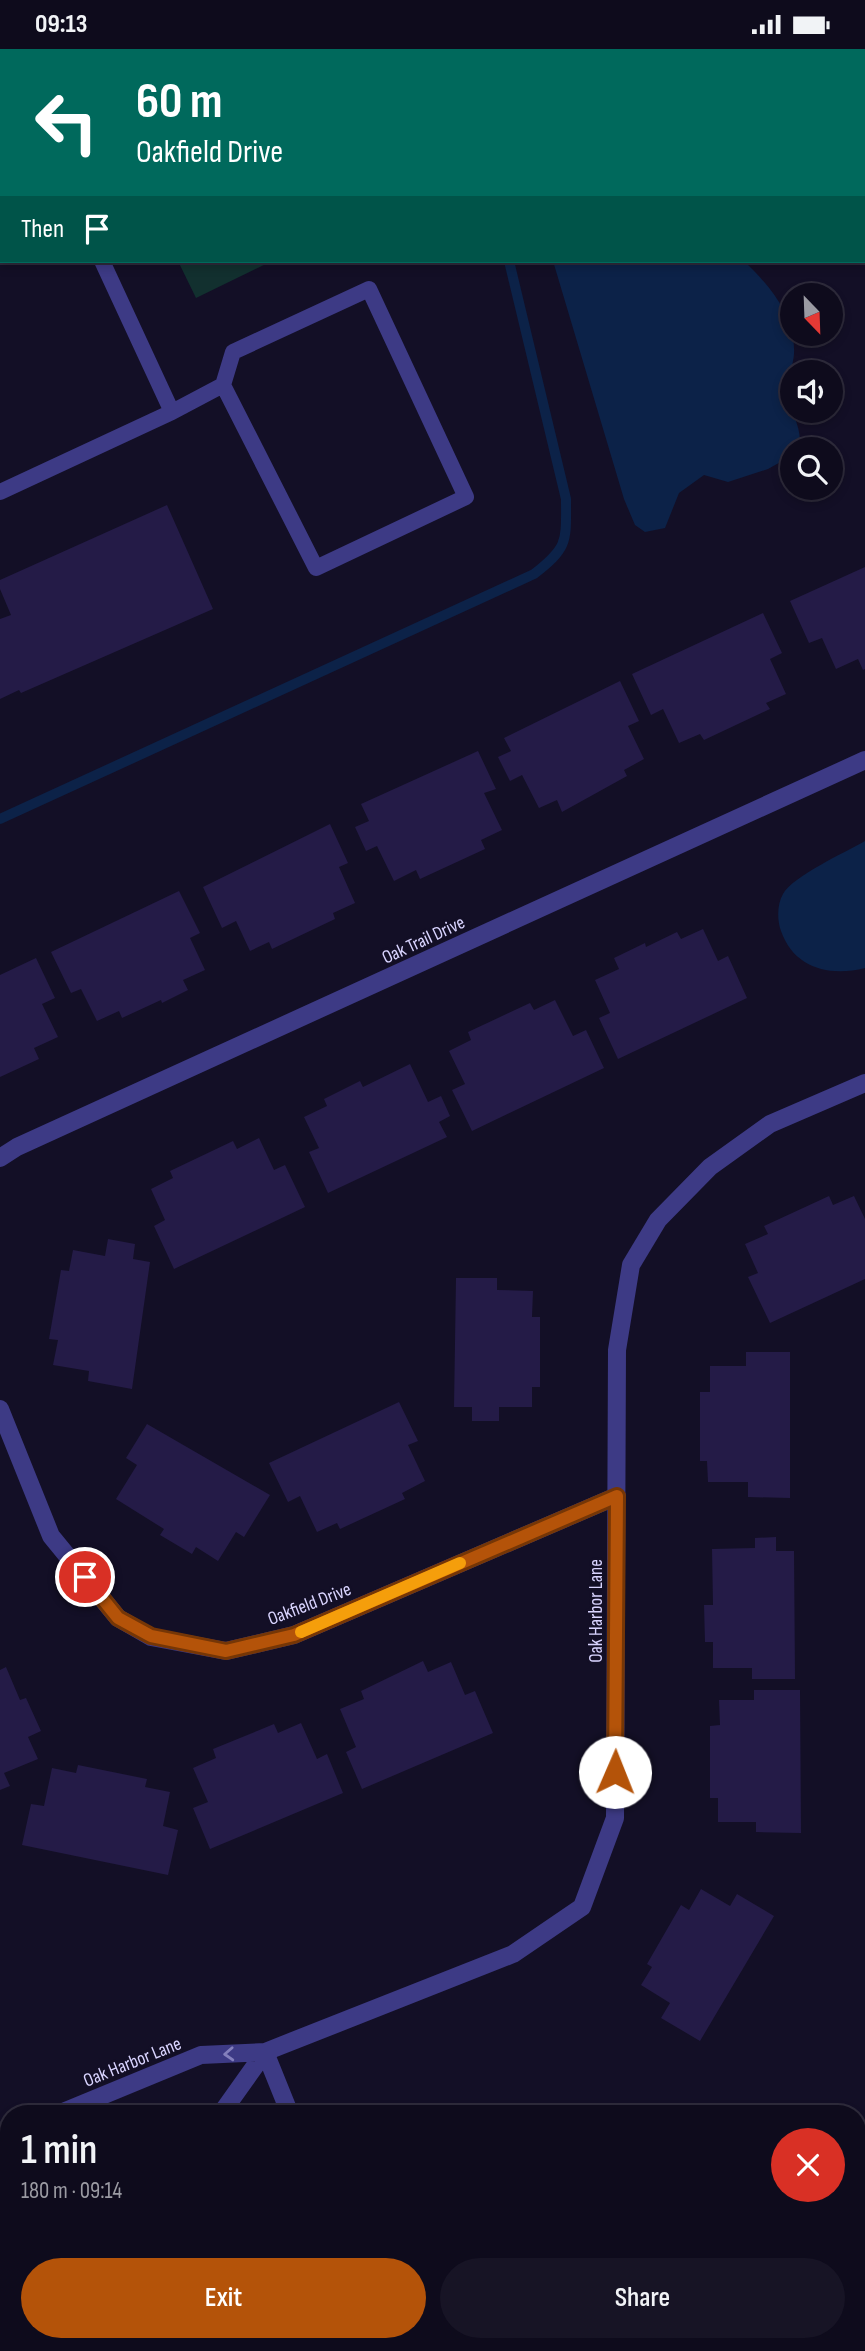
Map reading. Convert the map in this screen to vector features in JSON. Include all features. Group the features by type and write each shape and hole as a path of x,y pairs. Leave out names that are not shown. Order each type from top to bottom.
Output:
{"street":[{"name":"Oak Trail Drive","path":"0,1158 17,1147 865,760"},
{"name":"Oak Harbor Lane","path":"80,2105 201,2055 265,2052 513,1954 582,1907 615,1818 617,1350 631,1265 658,1220 710,1167 770,1124 865,1083"},
{"name":"Oakfield Drive","path":"0,1409 51,1536 118,1618 151,1636 226,1651 294,1635 617,1496"},
{"path":"227,2105 265,2052"},
{"path":"265,2052 286,2105"}],"lane":[{"path":"103,263 172,412"},
{"path":"0,492 172,412 223,385 233,352 369,289 466,497 316,568 223,385"}],"green space":[{"path":"179,263 268,263 196,298"}],"water":[{"path":"554,263 746,263 763,280 780,304 780,347 794,347 793,360 780,360 780,423 796,423 800,437 780,437 780,462 768,469 728,482 704,475 679,493 665,528 645,532 635,525 624,499"},
{"path":"865,841 865,968 839,971 814,967 795,954 787,944 779,922 781,898 789,887 808,872"}],"building":[{"path":"167,505 213,609 21,693 19,690 0,699 0,619 11,615 0,589 0,580"},
{"path":"865,567 865,669 863,670 858,659 836,669 822,638 809,643 790,601"},
{"path":"763,613 782,653 770,659 786,694 766,703 770,709 704,740 700,734 679,743 663,709 651,715 632,674"},
{"path":"620,681 639,721 628,726 644,759 624,770 627,776 562,812 557,800 539,808 522,775 510,781 498,757 511,751 504,738"},
{"path":"478,751 496,789 484,793 502,830 481,840 485,849 420,879 416,870 394,881 377,846 366,851 355,827 369,821 361,804"},
{"path":"330,824 348,863 339,867 355,903 333,913 335,919 272,949 269,942 250,951 236,921 222,928 203,887"},
{"path":"179,891 200,933 190,938 205,970 183,980 188,990 162,1003 161,1000 122,1018 119,1011 97,1021 81,989 71,993 51,952"},
{"path":"703,929 718,961 728,956 747,998 618,1059 599,1018 610,1013 595,980 619,969 614,958 645,943 646,947 677,932 681,939"},
{"path":"36,958 55,998 42,1004 58,1037 34,1048 39,1059 0,1077 0,975"},
{"path":"555,1000 573,1036 586,1030 604,1068 472,1131 452,1090 465,1084 449,1051 471,1040 468,1032 530,1003 534,1010"},
{"path":"410,1064 428,1102 441,1096 450,1116 439,1122 447,1137 328,1193 309,1152 319,1148 304,1117 327,1106 324,1099 360,1081 363,1087"},
{"path":"259,1138 274,1170 285,1165 305,1207 174,1269 154,1226 165,1220 151,1189 173,1178 170,1171 233,1141 237,1149"},
{"path":"829,1196 833,1205 854,1196 865,1219 865,1279 770,1323 748,1277 758,1273 745,1244 768,1234 764,1226"},
{"path":"108,1239 135,1244 133,1259 150,1262 132,1389 88,1381 89,1371 53,1365 58,1340 49,1339 61,1270 69,1271 73,1250 105,1256"},
{"path":"456,1278 497,1278 497,1290 533,1291 532,1317 540,1317 540,1387 532,1387 532,1407 499,1407 499,1421 472,1421 472,1407 454,1407"},
{"path":"746,1352 790,1352 790,1498 748,1497 748,1482 708,1482 707,1461 700,1461 700,1392 710,1392 710,1366 746,1366"},
{"path":"399,1402 418,1441 408,1445 425,1481 402,1493 405,1499 340,1529 337,1523 317,1532 300,1496 288,1502 269,1463"},
{"path":"147,1424 270,1495 244,1537 236,1532 218,1561 196,1547 192,1554 160,1535 164,1529 116,1499 137,1465 126,1458"},
{"path":"776,1537 776,1551 794,1551 795,1679 752,1679 752,1668 713,1668 713,1642 705,1642 704,1605 713,1605 712,1549 755,1548 755,1538"},
{"path":"423,1661 428,1672 451,1662 465,1695 475,1691 493,1733 362,1789 346,1752 356,1747 340,1709 364,1699 361,1691"},
{"path":"6,1667 20,1700 26,1698 41,1731 28,1737 38,1759 4,1773 10,1786 0,1790 0,1670"},
{"path":"754,1690 800,1690 801,1833 756,1832 756,1822 718,1822 718,1798 710,1798 710,1726 720,1725 719,1700 754,1700"},
{"path":"301,1723 317,1759 327,1754 343,1793 210,1849 193,1808 208,1802 193,1768 216,1758 213,1749 274,1724 278,1733"},
{"path":"78,1765 147,1779 145,1787 170,1792 163,1826 178,1830 168,1875 22,1845 31,1804 44,1806 52,1768 76,1773"},
{"path":"701,1889 730,1906 737,1894 774,1916 700,2041 661,2018 670,2003 641,1985 652,1967 647,1964 681,1905 689,1910"}],"waterway":[{"path":"0,819 534,574 554,557 565,534 566,499 509,263"}],"slow traffic":[{"path":"301,1632 460,1563"}],"route":[{"path":"85,1577 118,1618 151,1636 226,1651 294,1635 617,1496 615,1772"}]}
